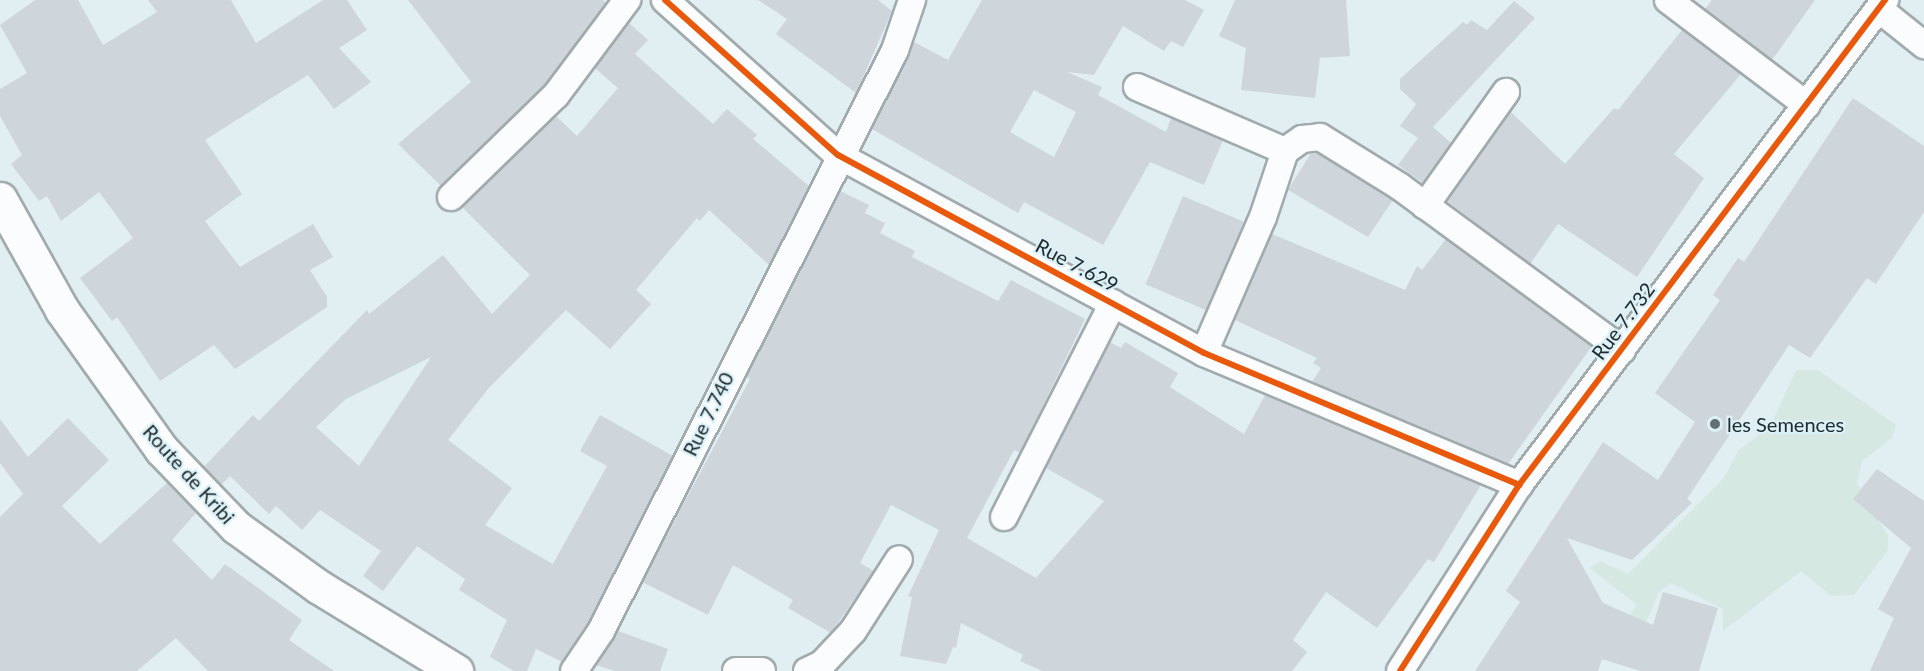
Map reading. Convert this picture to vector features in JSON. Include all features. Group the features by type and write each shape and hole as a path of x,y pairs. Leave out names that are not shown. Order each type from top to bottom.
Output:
{"main road":[{"name":"Route de Kribi","path":"0,199 62,310 161,449 236,527 319,587 456,671"}],"street":[{"path":"451,197 556,95 627,0"},
{"name":"Rue 7.629","path":"664,0 838,155 1204,353 1519,485"},
{"name":"Rue 7.740","path":"574,671 601,631 838,155 895,50 912,0"},
{"path":"1668,0 1807,105"},
{"path":"1882,4 1924,45"},
{"name":"Rue 7.732","path":"1400,671 1519,485 1882,4"},
{"path":"1137,87 1285,151"},
{"path":"1425,206 1506,92"},
{"path":"1204,353 1263,217 1285,151 1302,139 1320,137 1425,206 1622,350"},
{"path":"1004,517 1113,303"},
{"path":"807,671 822,664 853,631 899,558"},
{"path":"736,671 762,671"}],"shaded area":[{"path":"1796,370 1818,370 1896,425 1892,438 1862,461 1857,483 1888,536 1888,550 1854,595 1831,596 1801,571 1723,631 1723,609 1671,583 1659,592 1632,655 1606,650 1637,605 1590,568 1600,561 1628,574 1724,478 1739,450 1770,427"}],"building":[{"path":"35,0 78,0 103,45 157,12 148,0 231,0 256,43 323,0 347,0 367,30 339,48 371,82 334,109 308,75 205,140 242,194 205,221 240,267 313,224 333,257 310,270 327,297 327,307 235,369 214,345 160,381 117,317 112,321 80,278 133,238 99,192 61,221 47,196 39,201 11,164 22,155 0,116 0,89 27,73 0,25"},
{"path":"408,0 603,0 606,3 545,85 441,186 398,144 471,82"},
{"path":"758,0 878,0 892,11 856,93 776,34 787,19"},
{"path":"982,0 1185,0 1204,10 1183,47 1171,41 1164,51 1123,26 1094,75 1067,72 1102,87 1098,95 1166,132 1171,118 1223,140 1204,185 1150,162 1103,245 1024,202 1018,213 872,129 914,42 948,60","holes":["1034,90 1076,112 1054,157 1010,132"]},
{"path":"1235,0 1346,0 1350,56 1320,58 1315,98 1241,90 1246,48 1219,36"},
{"path":"1712,0 1815,0 1772,60 1705,9"},
{"path":"1514,1 1535,18 1433,127 1451,143 1423,183 1398,165 1418,138 1400,126 1416,104 1400,89 1400,79 1463,22 1467,25 1471,20 1487,30"},
{"path":"629,23 648,40 635,54 713,124 727,109 757,135 753,139 809,186 769,265 709,210 700,221 697,218 636,290 651,304 610,349 566,310 488,389 448,440 512,488 485,525 553,564 607,466 580,451 600,415 673,456 588,623 562,662 536,649 527,671 514,671 490,657 507,620 459,590 465,579 417,546 383,591 363,576 381,551 320,510 302,530 276,506 269,514 230,476 221,485 204,467 253,415 259,421 367,310 369,314 443,255 492,314 530,275 462,207 556,116 577,136 618,88 595,68","holes":["431,357 359,466 316,427 346,399"]},
{"path":"1682,30 1741,74 1674,154 1704,178 1637,277 1558,224 1530,264 1447,201 1511,112 1565,164 1614,108 1618,110"},
{"path":"1853,98 1924,146 1924,212 1876,284 1867,278 1810,358 1789,345 1687,499 1692,503 1632,560 1567,538 1603,603 1653,625 1663,592 1718,608 1699,671 1640,671 1602,659 1598,671 1475,671 1520,602 1506,591 1603,442 1658,480 1695,422 1655,393 1720,300 1713,295 1738,258 1744,262"},
{"path":"1317,152 1393,200 1368,237 1288,190 1311,153"},
{"path":"840,191 869,205 865,213 885,223 880,233 915,251 912,257 998,301 1011,280 1085,319 1020,453 1014,450 967,538 1036,578 1104,501 1046,468 1110,342 1121,348 1125,342 1178,373 1170,387 1244,434 1265,395 1481,485 1434,562 1428,559 1377,628 1326,592 1293,640 1307,652 1292,671 1042,671 1020,661 1023,655 961,623 956,648 953,647 946,664 900,656 912,597 908,596 939,530 891,505 860,563 874,571 831,633 788,608 793,600 733,565 708,615 642,582 750,379 746,377"},
{"path":"1183,196 1244,222 1206,310 1145,284"},
{"path":"1272,234 1405,290 1417,266 1422,270 1446,239 1592,346 1508,464 1312,382 1321,368 1313,363 1317,358 1235,320"},
{"path":"68,418 109,460 62,506 100,544 167,483 196,513 172,540 212,580 225,564 302,620 289,640 334,671 208,671 176,638 137,671 0,671 0,517 23,494 0,463 0,419 28,457"},
{"path":"1877,469 1924,501 1924,671 1870,671 1894,618 1878,609 1911,548 1853,499"},
{"path":"618,631 668,649 660,671 614,671 596,665"}],"cycle path":[{"path":"665,0 838,155 1204,353 1519,485"},
{"path":"1400,671 1519,485 1885,0"}],"place":[{"name":"les Semences","path":"1715,424"}]}
